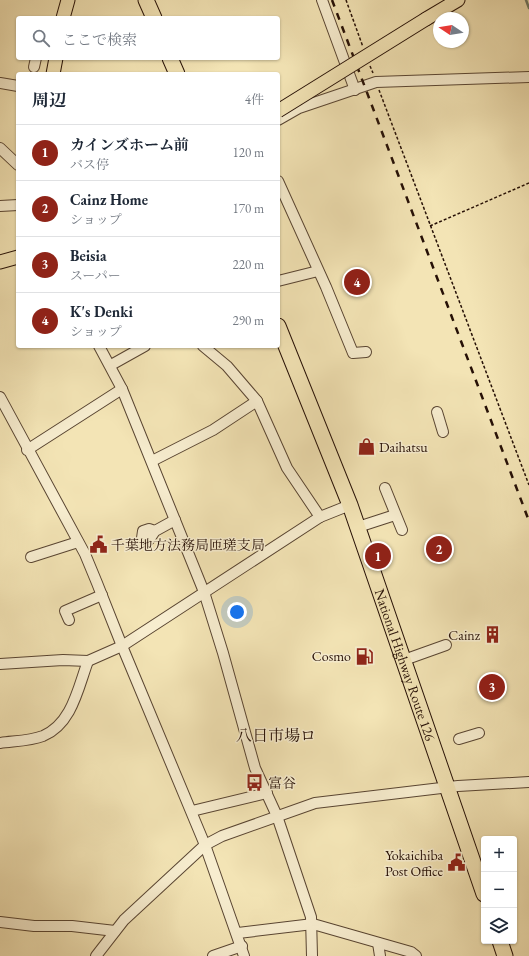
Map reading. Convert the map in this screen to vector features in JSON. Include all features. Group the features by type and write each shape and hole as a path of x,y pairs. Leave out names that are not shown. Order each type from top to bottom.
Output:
{"highway":[{"path":"146,0 153,16"},
{"path":"171,60 176,72"},
{"name":"National Highway Route 126","path":"280,331 358,527 481,885"},
{"path":"501,944 505,956"}],"main road":[{"path":"64,16 68,0"},
{"path":"280,110 458,0"},
{"path":"53,72 56,60"},
{"path":"0,262 16,257"}],"street":[{"path":"322,0 355,90"},
{"path":"280,119 299,108 376,82 529,77"},
{"path":"0,83 16,86"},
{"path":"0,148 16,163"},
{"path":"280,186 326,287 353,353 366,352"},
{"path":"0,206 16,205"},
{"path":"280,280 318,271"},
{"path":"100,348 122,389 204,592 223,653 255,768 277,816 313,924 312,956"},
{"path":"110,365 141,348"},
{"path":"205,348 227,366 257,401 287,468 320,516"},
{"path":"28,450 122,389"},
{"path":"0,397 78,542 102,595 205,845 238,933 243,951 213,956"},
{"path":"152,461 214,430 257,401"},
{"path":"437,412 443,432"},
{"path":"385,488 402,530"},
{"path":"0,664 62,660 88,661 122,646 320,516 350,505"},
{"path":"358,527 396,515"},
{"path":"155,531 175,520"},
{"path":"31,557 78,542"},
{"path":"69,620 65,611 102,595"},
{"path":"404,660 446,645"},
{"path":"0,743 42,736 54,730 69,713 88,661"},
{"path":"459,739 479,733"},
{"path":"96,956 124,920 205,845 222,836 315,804 448,788 529,782"},
{"path":"192,811 267,793"},
{"path":"0,922 34,926 72,926 116,931"},
{"path":"238,933 313,924 411,952 416,956"},
{"path":"378,943 380,956"}],"path":[{"path":"346,0 365,52"},
{"path":"368,60 529,485"},
{"path":"430,226 529,183"}],"waterway":[{"path":"526,0 529,8"}],"railway":[{"path":"332,0 529,521"}],"place":[{"name":"K's Denki","path":"357,282"},
{"name":"Daihatsu","path":"366,447"},
{"name":"千葉地方法務局匝瑳支局","path":"98,545"},
{"name":"Cainz Home","path":"439,549"},
{"name":"カインズホーム前","path":"378,556"},
{"name":"Cainz","path":"493,635"},
{"name":"Cosmo","path":"364,656"},
{"name":"Beisia","path":"492,687"},
{"name":"富谷","path":"255,783"},
{"name":"Yokaichiba Post Office","path":"456,863"}],"district":[{"name":"八日市場ロ","path":"276,735"}]}
